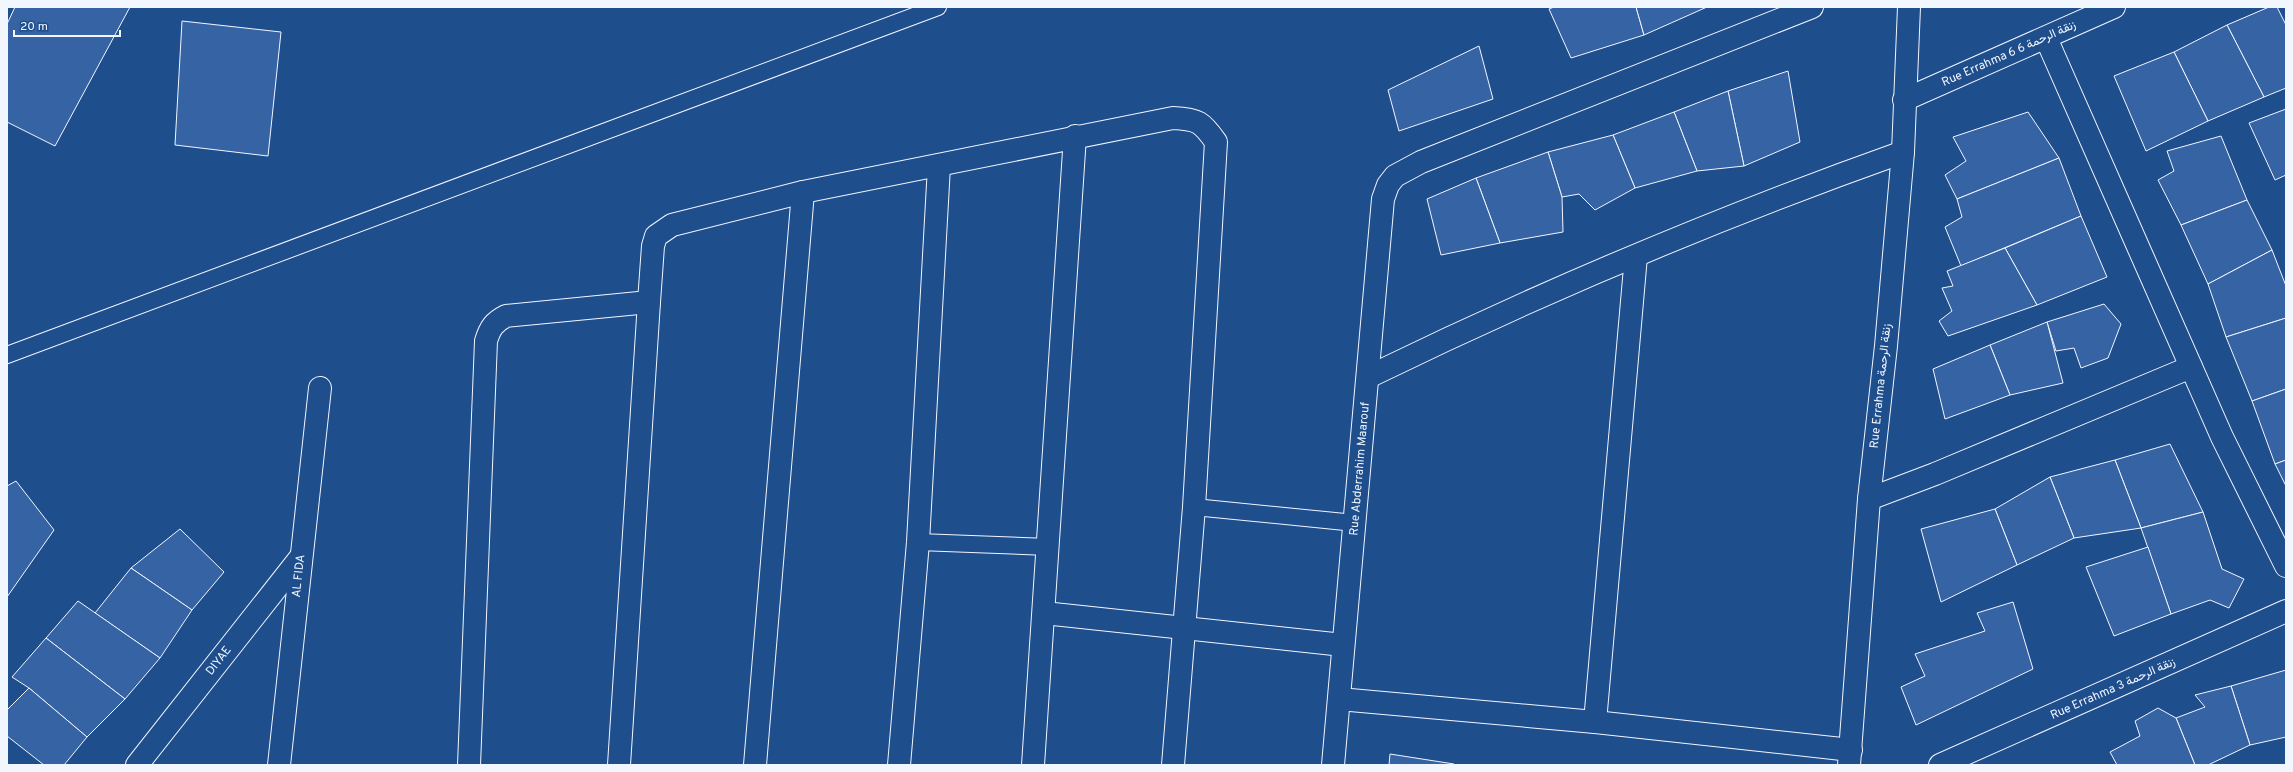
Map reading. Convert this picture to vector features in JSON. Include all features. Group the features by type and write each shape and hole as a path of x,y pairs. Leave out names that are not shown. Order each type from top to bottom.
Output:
{"street":[{"name":"Rue Abderrahim Maarouf","path":"1333,765 1383,199 1388,185 1395,176 1422,162 1812,7"},
{"name":"Rue Errahma زنقة الرحمة","path":"1850,758 1869,499 1886,346 1903,152 1909,7"},
{"name":"Rue Errahma 6 6 زنقة الرحمة","path":"1904,100 2114,7"},
{"path":"2046,38 2222,437 2286,566"},
{"path":"619,765 649,302 653,246 656,236 661,231 672,225 803,192 939,166 1075,136 1173,118 1192,118 1205,125 1216,142 1194,507 1173,765"},
{"path":"1033,765 1049,547 1075,136"},
{"path":"1368,377 1482,321 1563,285 1839,175 1903,152"},
{"path":"899,765 918,542 939,166"},
{"path":"755,765 803,192"},
{"path":"1595,722 1636,256"},
{"path":"469,765 486,341 490,329 495,322 506,316 649,302"},
{"path":"1869,499 1943,471 2191,367"},
{"name":"AL FIDA","path":"279,765 300,558 320,388"},
{"name":"DIYAE","path":"137,765 300,558"},
{"name":"Rue Errahma 3 زنقة الرحمة","path":"1940,765 2286,611"},
{"path":"1044,614 1343,645"},
{"path":"1338,700 1595,722 1850,758"}],"lane":[{"path":"7,355 938,7"},
{"path":"1194,507 1355,523"},
{"path":"918,542 1049,547"}],"building":[{"path":"15,7 130,7 55,146 7,122 7,24"},
{"path":"1554,7 1636,7 1644,35 1571,58 1549,9"},
{"path":"1636,7 1707,7 1644,35"},
{"path":"2269,7 2277,7 2286,25 2286,88 2264,97 2227,25"},
{"path":"182,21 281,32 268,156 175,145"},
{"path":"2227,25 2264,97 2208,121 2174,52"},
{"path":"1479,46 1493,99 1399,131 1388,90"},
{"path":"2174,52 2208,121 2146,151 2114,76"},
{"path":"1788,71 1800,142 1744,166 1728,91"},
{"path":"1728,91 1744,166 1697,171 1674,112"},
{"path":"2286,109 2286,175 2275,180 2249,123"},
{"path":"1674,112 1697,171 1635,188 1613,135"},
{"path":"2028,112 2059,158 1957,199 1945,175 1966,161 1953,137"},
{"path":"1613,135 1635,188 1595,210 1579,194 1562,197 1548,152"},
{"path":"2221,136 2247,200 2181,225 2158,180 2174,171 2167,151"},
{"path":"1548,152 1562,197 1563,232 1500,243 1476,178"},
{"path":"2059,158 2081,216 1961,266 1945,227 1962,217 1957,199"},
{"path":"1476,178 1500,243 1441,255 1427,199"},
{"path":"2247,200 2272,250 2208,284 2181,225"},
{"path":"2081,216 2107,277 2037,305 2005,248"},
{"path":"2005,248 2037,305 1948,336 1939,321 1952,311 1942,288 1953,286 1947,271"},
{"path":"2272,250 2286,286 2286,318 2226,337 2208,284"},
{"path":"2104,304 2121,324 2108,358 2081,368 2074,348 2056,351 2047,322"},
{"path":"2286,318 2286,389 2252,401 2226,337"},
{"path":"2047,322 2063,383 2010,395 1990,345"},
{"path":"1990,345 2010,395 1945,419 1933,369"},
{"path":"2286,389 2286,460 2275,464 2252,401"},
{"path":"2170,444 2203,512 2141,528 2115,460"},
{"path":"2115,460 2141,528 2074,538 2050,477"},
{"path":"2286,460 2286,486 2275,464"},
{"path":"2050,477 2074,538 2017,565 1995,509"},
{"path":"16,481 54,530 7,597 7,486"},
{"path":"1995,509 2017,565 1941,602 1921,529"},
{"path":"2203,512 2222,569 2244,579 2229,608 2210,600 2171,614 2141,528"},
{"path":"180,529 224,572 192,610 131,568"},
{"path":"2148,547 2171,614 2114,636 2086,567"},
{"path":"131,568 192,610 160,658 95,613"},
{"path":"78,601 160,658 125,699 46,638"},
{"path":"2013,602 2033,669 1916,725 1901,687 1925,676 1915,654 1985,631 1977,613"},
{"path":"46,638 125,699 87,737 29,688 12,677"},
{"path":"2286,670 2286,737 2250,745 2231,686"},
{"path":"2231,686 2250,745 2208,765 2195,765 2176,718 2205,707 2195,695"},
{"path":"29,688 87,737 64,765 44,765 7,736 7,710"},
{"path":"2158,708 2176,718 2195,765 2117,765 2110,752 2140,736 2135,721"},
{"path":"1390,754 1454,764 1454,765 1389,765"}]}
